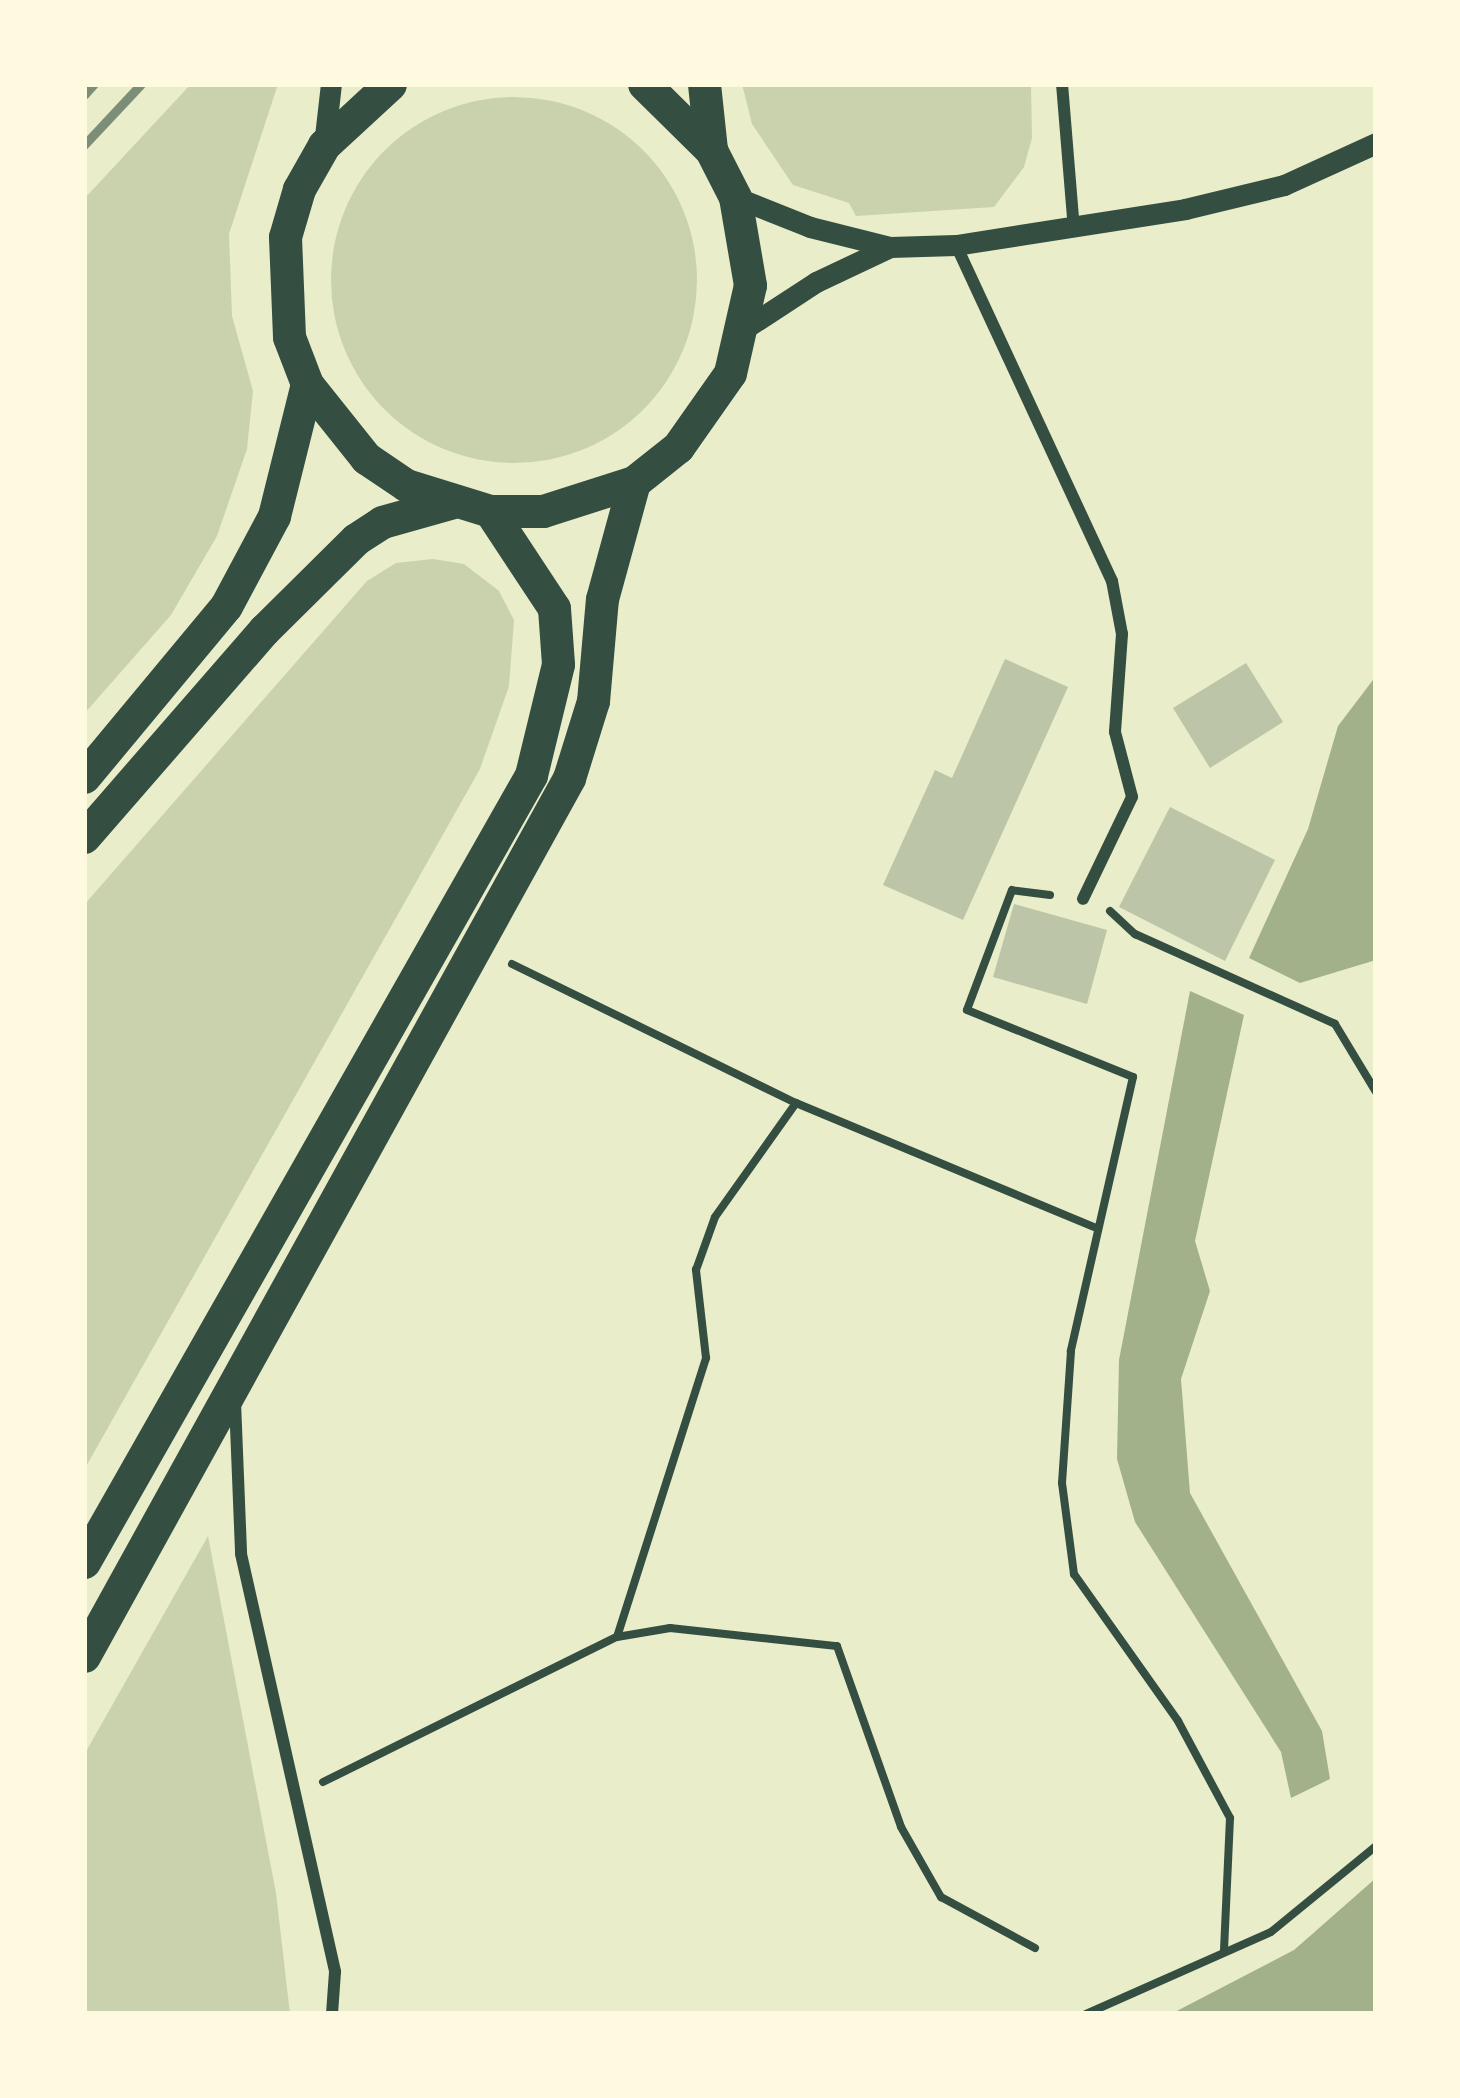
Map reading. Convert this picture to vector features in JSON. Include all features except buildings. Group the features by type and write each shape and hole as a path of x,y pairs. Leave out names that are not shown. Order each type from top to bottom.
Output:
{"highway":[{"path":"390,84 323,145 285,237 289,337 307,385 366,458 450,503 490,511 544,511 634,482 708,412 744,329 748,262 735,196 711,150 644,84"},
{"path":"704,84 711,150"},
{"path":"84,777 226,606 274,516 307,385"},
{"path":"84,1656 479,947 586,734 602,599 634,482"},
{"path":"84,837 264,631 356,539 450,503"},
{"path":"84,1562 531,775 559,664 554,608 490,511"}],"street":[{"path":"323,145 331,84"},
{"path":"1062,84 1074,230"},
{"path":"735,196 810,227 890,248 956,245 1074,230 1284,185 1376,143"},
{"path":"956,245 1115,598 1122,634 1115,732 1132,796 1083,899"},
{"path":"744,329 816,282 890,248"},
{"path":"235,1386 241,1554 334,1972 332,2014"}],"path":[{"path":"1224,1951 1230,1818 1178,1721 1074,1574 1062,1483 1071,1351 1094,1227 1133,1077 967,1010 1012,890 1083,899 1135,934 1336,1024 1376,1092"},
{"path":"479,947 796,1103 1094,1227"},
{"path":"617,1637 706,1358 697,1270 715,1217 796,1103"},
{"path":"293,1796 617,1637 670,1628 837,1646 901,1827 941,1897 1035,1948"},
{"path":"1087,2014 1271,1932 1376,1846"}],"shaded area":[{"path":"191,84 278,84 229,234 232,316 253,391 247,449 217,536 171,615 84,714 84,199"},
{"path":"742,84 1031,84 1032,138 1024,167 994,207 856,216 849,203 793,185 752,124"},
{"path":"514,97 584,111 616,128 643,151 666,178 683,210 697,280 683,350 666,382 643,409 616,432 584,449 514,463 444,449 412,432 385,409 362,382 345,350 331,280 345,210 362,178 385,151 412,128 444,111"},
{"path":"433,559 464,564 499,591 514,620 509,686 480,769 84,1470 84,905 367,581 396,563"},
{"path":"1376,676 1376,960 1300,983 1249,958 1308,829 1338,726"},
{"path":"1190,991 1244,1015 1195,1241 1210,1291 1181,1379 1190,1493 1322,1731 1330,1779 1291,1798 1281,1752 1135,1522 1117,1459 1119,1360"},
{"path":"208,1536 276,1893 290,2014 84,2014 84,1755"},
{"path":"1376,1878 1376,2013 1171,2014 1294,1950"}],"railway":[{"path":"84,95 94,84"},
{"path":"84,145 141,84"}]}
